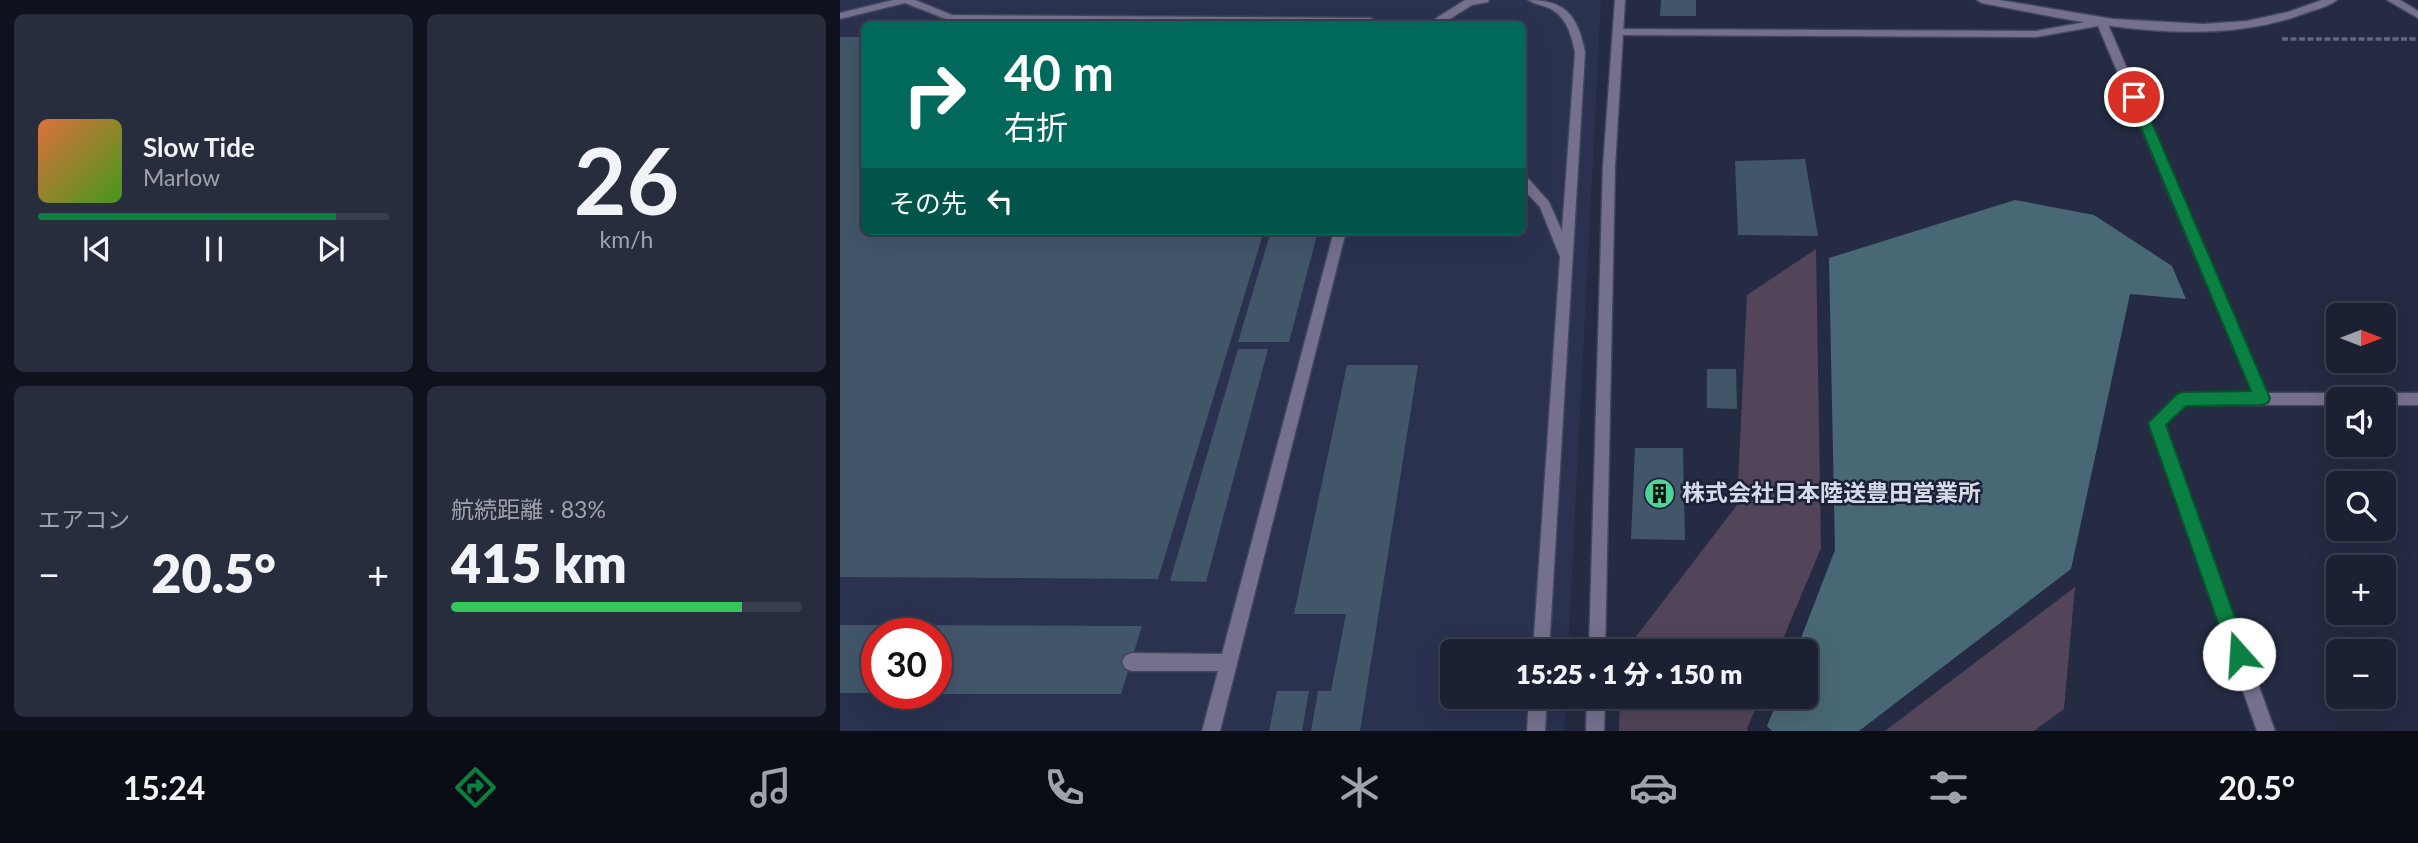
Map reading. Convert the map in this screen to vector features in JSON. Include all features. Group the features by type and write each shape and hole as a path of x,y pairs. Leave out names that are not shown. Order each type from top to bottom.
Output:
{"street":[{"path":"840,16 906,0 951,18 1372,21"},
{"path":"1438,21 1469,2 1484,0"},
{"path":"1533,0 1550,3 1575,26 1580,52 1542,639"},
{"path":"1597,639 1609,167 1620,0"},
{"path":"1982,0 2102,22 2183,26 2256,23 2317,7 2332,0"},
{"path":"2392,0 2418,15"},
{"path":"1618,32 2036,34 2102,22"},
{"path":"2102,22 2262,398"},
{"path":"1526,184 1545,205 1568,261"},
{"path":"1210,731 1339,235"},
{"path":"2266,731 2157,423 2183,399 2326,399"},
{"path":"2396,399 2418,399"},
{"path":"1131,662 1227,663"},
{"path":"1536,731 1537,709"},
{"path":"1595,731 1596,709"}],"path":[{"path":"2256,23 2276,39 2418,39"}],"shaded area":[{"path":"840,0 1601,0 1569,639 1440,639 1440,709 1565,709 1564,731 840,731"},
{"path":"2015,200 2094,215 2172,266 2186,299 2130,294 2071,569 1859,731 1772,731 1767,726 1774,709 1818,709 1818,639 1801,639 1835,550 1829,258"},
{"path":"1816,249 1821,548 1783,639 1634,639 1737,505 1747,295"},
{"path":"2075,587 2064,709 2034,731 1885,731"},
{"path":"1620,709 1755,709 1748,731 1619,731"}],"building":[{"path":"1661,0 1696,0 1696,16 1660,16"},
{"path":"840,37 861,37 861,235 1263,235 1158,579 840,577"},
{"path":"1805,159 1818,236 1738,235 1735,161"},
{"path":"1270,235 1317,235 1289,342 1238,342"},
{"path":"1238,349 1268,349 1206,582 1170,581"},
{"path":"1347,365 1418,365 1360,731 1311,731 1318,691 1331,691 1346,614 1294,614"},
{"path":"1707,369 1736,369 1737,409 1707,408"},
{"name":"株式会社日本陸送豊田営業所","path":"1635,448 1683,448 1685,540 1631,539"},
{"path":"840,625 861,625 861,693 840,693"},
{"path":"952,625 1142,626 1121,694 952,694"},
{"path":"1277,691 1309,691 1302,731 1269,731"}],"place":[{"name":"株式会社日本陸送豊田営業所","path":"1659,493"}],"route":[{"path":"2134,97 2262,398 2183,399 2157,423 2239,654"}]}
